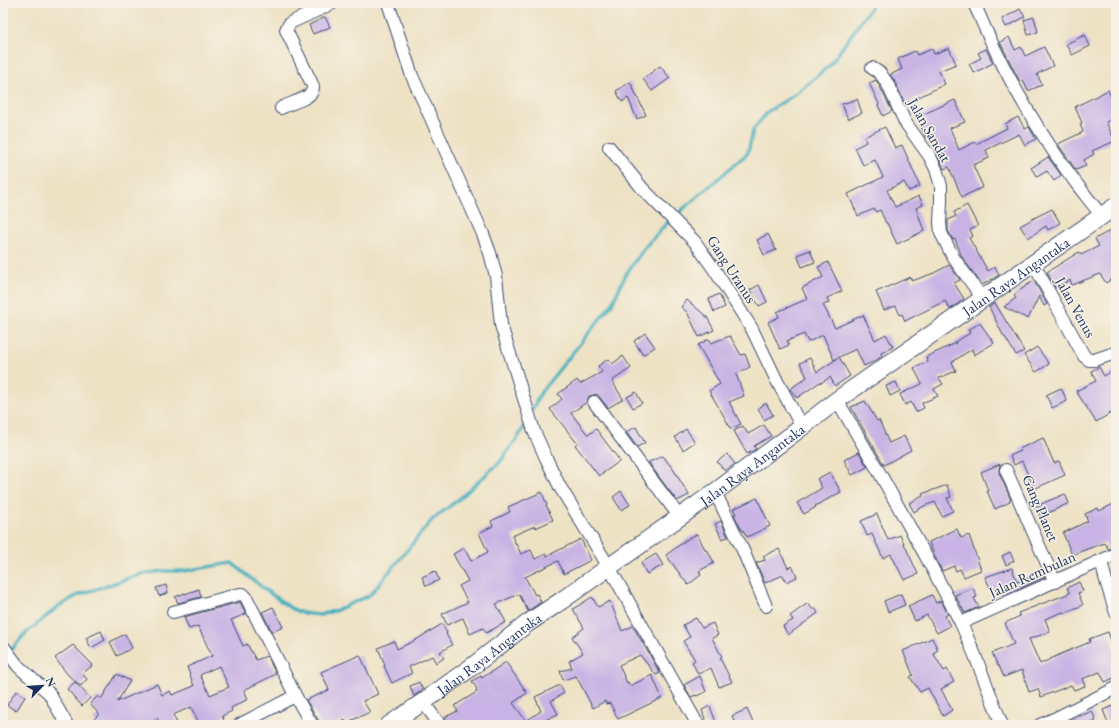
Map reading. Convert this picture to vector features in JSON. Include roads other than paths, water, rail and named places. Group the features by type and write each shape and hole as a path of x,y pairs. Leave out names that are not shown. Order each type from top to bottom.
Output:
{"main road":[{"name":"Jalan Raya Angantaka","path":"389,725 424,702 528,623 715,492 837,400 1116,206"}],"street":[{"path":"281,108 307,96 313,90 313,86 286,30 287,27 290,23 333,3"},
{"path":"388,3 412,76 483,234 490,253 496,276 501,325 534,431 560,487 609,567 698,725"},
{"path":"974,3 1006,72 1030,116 1079,189 1102,216"},
{"name":"Jalan Sandat","path":"872,68 880,73 887,83 905,122 930,157 936,169 941,186 941,233 953,257 983,299"},
{"name":"Gang Uranus","path":"609,148 642,188 695,242 716,272 752,329 776,381 802,427"},
{"name":"Jalan Venus","path":"1033,263 1084,356 1091,360 1112,354 1116,357"},
{"path":"837,400 912,531 961,623 1002,725"},
{"path":"594,402 679,516"},
{"name":"Gang Planet","path":"1006,470 1056,582"},
{"path":"715,492 742,548 766,606"},
{"name":"Jalan Rembulan","path":"961,623 1116,554"},
{"path":"1101,561 1116,613"},
{"path":"173,612 243,594 246,597 296,697 312,725"},
{"path":"3,646 18,666 49,693 67,725"},
{"path":"1040,725 1116,688"},
{"path":"239,725 291,698 296,697"},
{"path":"424,702 440,725"}],"waterway":[{"path":"532,410 541,392 612,304 626,274 645,247 668,222 748,153 753,130 767,112 794,95 830,65 874,3"},
{"path":"3,659 24,635 59,606 78,595 142,574 163,571 184,571 232,563 289,607 299,612 309,614 320,615 337,610 370,595 432,520 459,499 500,462 520,434 527,420"}]}
